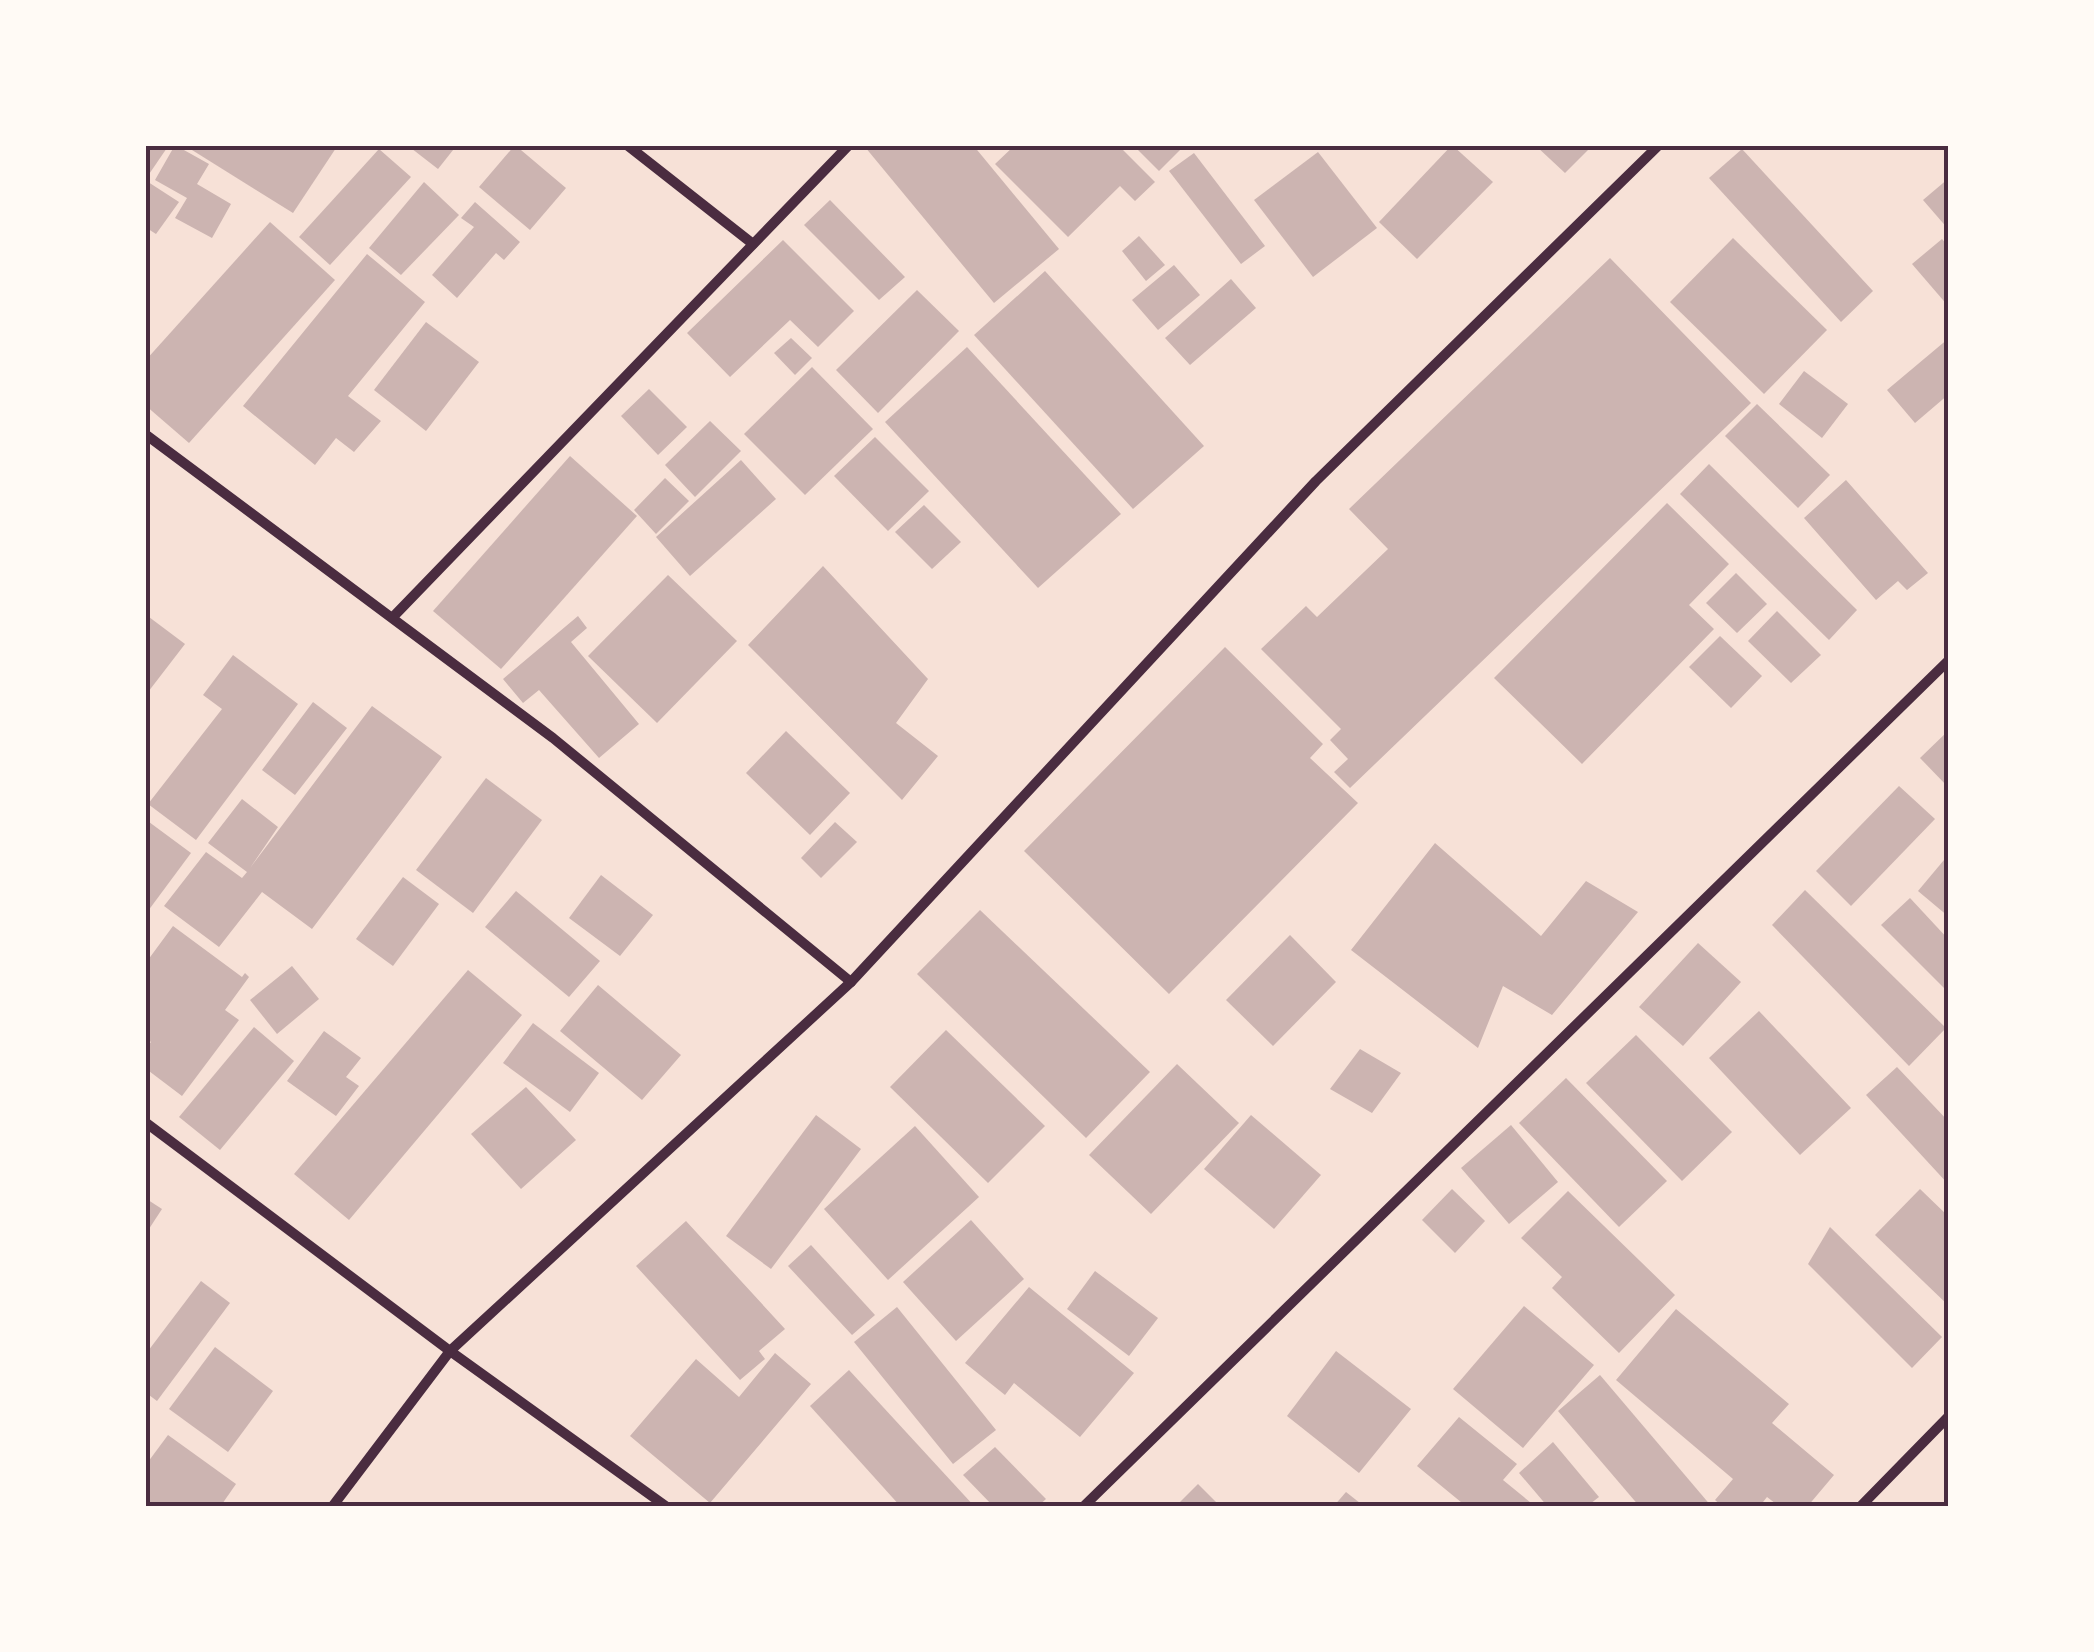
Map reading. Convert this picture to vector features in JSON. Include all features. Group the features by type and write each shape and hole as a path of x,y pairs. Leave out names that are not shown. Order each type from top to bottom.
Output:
{"street":[{"path":"627,145 753,244"},
{"path":"393,617 849,145"},
{"path":"332,1507 450,1351 851,982 1316,482 1659,145"},
{"path":"145,434 553,738 851,982"},
{"path":"1083,1507 1949,660"},
{"path":"145,1122 450,1351 667,1507"},
{"path":"1860,1507 1949,1416"}],"building":[{"path":"145,145 169,145 145,180"},
{"path":"175,145 209,164 197,184 231,204 212,238 175,218 187,198 155,180"},
{"path":"184,145 338,145 293,213"},
{"path":"407,145 457,145 438,169"},
{"path":"515,145 566,188 530,230 479,187"},
{"path":"973,145 1059,249 994,303 865,147"},
{"path":"1015,145 1118,145 1155,182 1135,201 1120,186 1068,237 995,164"},
{"path":"1133,145 1185,145 1159,171"},
{"path":"1452,145 1493,182 1417,259 1379,222"},
{"path":"1535,145 1593,145 1565,173"},
{"path":"379,149 411,177 330,265 299,237"},
{"path":"1742,149 1873,291 1841,322 1709,178"},
{"path":"1318,152 1377,228 1313,277 1254,200"},
{"path":"1194,153 1265,246 1241,264 1169,171"},
{"path":"1949,178 1949,230 1923,200"},
{"path":"145,180 179,202 156,234 145,227"},
{"path":"424,182 459,215 401,275 369,248"},
{"path":"830,200 905,277 879,300 804,225"},
{"path":"475,202 520,242 504,260 496,253 457,298 432,275 474,227 461,218"},
{"path":"270,222 335,280 189,443 145,405 145,361"},
{"path":"1139,236 1165,265 1146,281 1122,251"},
{"path":"1733,238 1827,330 1764,394 1670,302"},
{"path":"1942,239 1949,247 1949,307 1912,264"},
{"path":"783,240 854,311 818,347 790,320 730,377 687,333"},
{"path":"367,254 425,302 348,396 381,421 354,452 336,438 315,465 243,406"},
{"path":"1610,258 1751,403 1350,788 1334,772 1348,759 1330,740 1341,729 1261,649 1306,606 1317,617 1388,549 1349,509"},
{"path":"1174,265 1200,295 1158,330 1132,300"},
{"path":"1045,271 1204,446 1133,509 974,335"},
{"path":"1231,279 1256,308 1190,365 1165,338"},
{"path":"917,290 959,331 878,413 836,370"},
{"path":"426,322 479,362 426,431 374,390"},
{"path":"791,338 812,358 795,375 774,353"},
{"path":"1949,338 1949,394 1915,423 1887,390"},
{"path":"967,347 1121,514 1038,588 885,422"},
{"path":"812,367 873,429 805,495 744,434"},
{"path":"1804,371 1848,404 1822,438 1779,404"},
{"path":"649,389 687,427 658,455 621,416"},
{"path":"1757,404 1830,475 1798,508 1725,436"},
{"path":"710,421 741,451 695,497 665,465"},
{"path":"875,437 929,491 888,531 834,476"},
{"path":"570,456 637,516 501,669 433,611"},
{"path":"741,460 776,499 690,576 656,537"},
{"path":"1709,464 1857,610 1829,640 1680,494"},
{"path":"665,478 689,501 656,534 634,510"},
{"path":"1846,480 1928,573 1907,590 1898,581 1876,600 1804,518"},
{"path":"1667,503 1729,564 1689,605 1714,629 1582,764 1494,678"},
{"path":"924,505 961,542 932,569 895,532"},
{"path":"823,566 928,679 896,723 938,756 902,800 748,645"},
{"path":"1736,573 1767,604 1737,633 1706,603"},
{"path":"668,575 737,641 657,723 588,656"},
{"path":"1777,611 1821,655 1791,683 1748,641"},
{"path":"145,614 185,644 145,696"},
{"path":"578,616 587,628 571,642 639,724 599,758 539,690 523,703 503,679"},
{"path":"1720,636 1762,676 1731,708 1689,667"},
{"path":"1225,647 1323,744 1310,758 1358,803 1169,994 1024,851"},
{"path":"233,655 298,704 196,840 148,804 222,709 203,695"},
{"path":"313,702 347,728 295,795 262,770"},
{"path":"372,706 442,757 312,929 262,892 219,947 164,906 206,852 242,878 247,872 208,843 242,799 278,827 250,868"},
{"path":"1949,730 1949,788 1920,758"},
{"path":"786,731 850,793 810,835 746,773"},
{"path":"486,778 542,820 473,913 416,870"},
{"path":"1899,786 1935,819 1851,906 1816,871"},
{"path":"145,819 191,853 145,915"},
{"path":"835,822 857,842 821,878 801,858"},
{"path":"1435,843 1541,936 1586,881 1638,912 1552,1015 1503,986 1478,1048 1351,950"},
{"path":"1949,854 1949,917 1918,891"},
{"path":"601,875 653,915 620,956 569,918"},
{"path":"403,877 439,904 393,966 356,939"},
{"path":"1805,890 1946,1028 1909,1066 1772,925"},
{"path":"516,891 600,961 569,997 485,927"},
{"path":"1910,898 1949,940 1947,991 1881,925"},
{"path":"980,910 1150,1072 1086,1138 917,974"},
{"path":"173,926 242,977 245,973 249,977 225,1010 239,1020 182,1096 145,1068 145,1049 151,1042 145,1037 145,964"},
{"path":"1290,935 1336,982 1273,1046 1226,1000"},
{"path":"1698,943 1741,982 1683,1046 1639,1007"},
{"path":"292,966 319,999 277,1034 250,1000"},
{"path":"468,970 522,1015 349,1220 294,1174"},
{"path":"598,985 681,1055 642,1100 560,1031"},
{"path":"1759,1011 1851,1108 1800,1155 1709,1058"},
{"path":"533,1023 599,1073 570,1112 503,1063"},
{"path":"254,1027 294,1061 220,1150 179,1117"},
{"path":"946,1030 1045,1126 988,1183 890,1087"},
{"path":"324,1031 361,1058 346,1077 359,1086 336,1116 287,1081"},
{"path":"1636,1035 1732,1132 1682,1181 1586,1083"},
{"path":"1360,1049 1401,1073 1372,1113 1330,1089"},
{"path":"1177,1064 1239,1123 1151,1214 1089,1155"},
{"path":"1897,1067 1949,1122 1949,1185 1866,1095"},
{"path":"1566,1078 1667,1181 1619,1227 1519,1123"},
{"path":"526,1087 576,1140 521,1189 471,1134"},
{"path":"816,1115 861,1149 771,1269 726,1236"},
{"path":"1251,1115 1321,1175 1274,1229 1204,1169"},
{"path":"1511,1125 1558,1182 1509,1224 1461,1168"},
{"path":"915,1126 979,1197 888,1280 824,1209"},
{"path":"1452,1189 1485,1221 1455,1253 1422,1220"},
{"path":"1920,1189 1949,1217 1949,1306 1875,1235"},
{"path":"1568,1191 1675,1295 1619,1353 1552,1288 1562,1277 1521,1238"},
{"path":"145,1198 162,1209 145,1235"},
{"path":"971,1220 1024,1279 956,1341 903,1282"},
{"path":"686,1221 785,1329 759,1351 765,1359 740,1380 636,1266"},
{"path":"1830,1227 1942,1337 1912,1368 1808,1264"},
{"path":"811,1245 875,1315 852,1335 788,1266"},
{"path":"1095,1271 1158,1318 1129,1356 1067,1309"},
{"path":"201,1281 230,1303 157,1401 145,1392 145,1355"},
{"path":"1029,1287 1134,1373 1080,1437 1014,1383 1005,1395 965,1363"},
{"path":"1524,1306 1594,1365 1523,1448 1453,1389"},
{"path":"897,1307 996,1430 953,1464 854,1342"},
{"path":"1676,1309 1789,1404 1772,1423 1834,1475 1807,1507 1780,1507 1767,1497 1759,1507 1723,1507 1715,1500 1733,1479 1616,1380"},
{"path":"215,1347 273,1391 228,1452 169,1409"},
{"path":"1336,1351 1411,1409 1359,1473 1287,1416"},
{"path":"775,1353 811,1384 710,1503 630,1436 696,1359 739,1397"},
{"path":"849,1370 975,1507 901,1507 810,1406"},
{"path":"1600,1375 1712,1507 1640,1507 1558,1411"},
{"path":"1459,1417 1517,1464 1503,1480 1536,1507 1467,1507 1417,1466"},
{"path":"168,1435 236,1484 220,1507 145,1507 145,1466"},
{"path":"1553,1442 1599,1497 1586,1507 1548,1507 1519,1473"},
{"path":"995,1447 1046,1499 1037,1507 994,1507 963,1475"},
{"path":"1198,1484 1221,1507 1175,1507"},
{"path":"1346,1492 1365,1507 1333,1507"}]}
